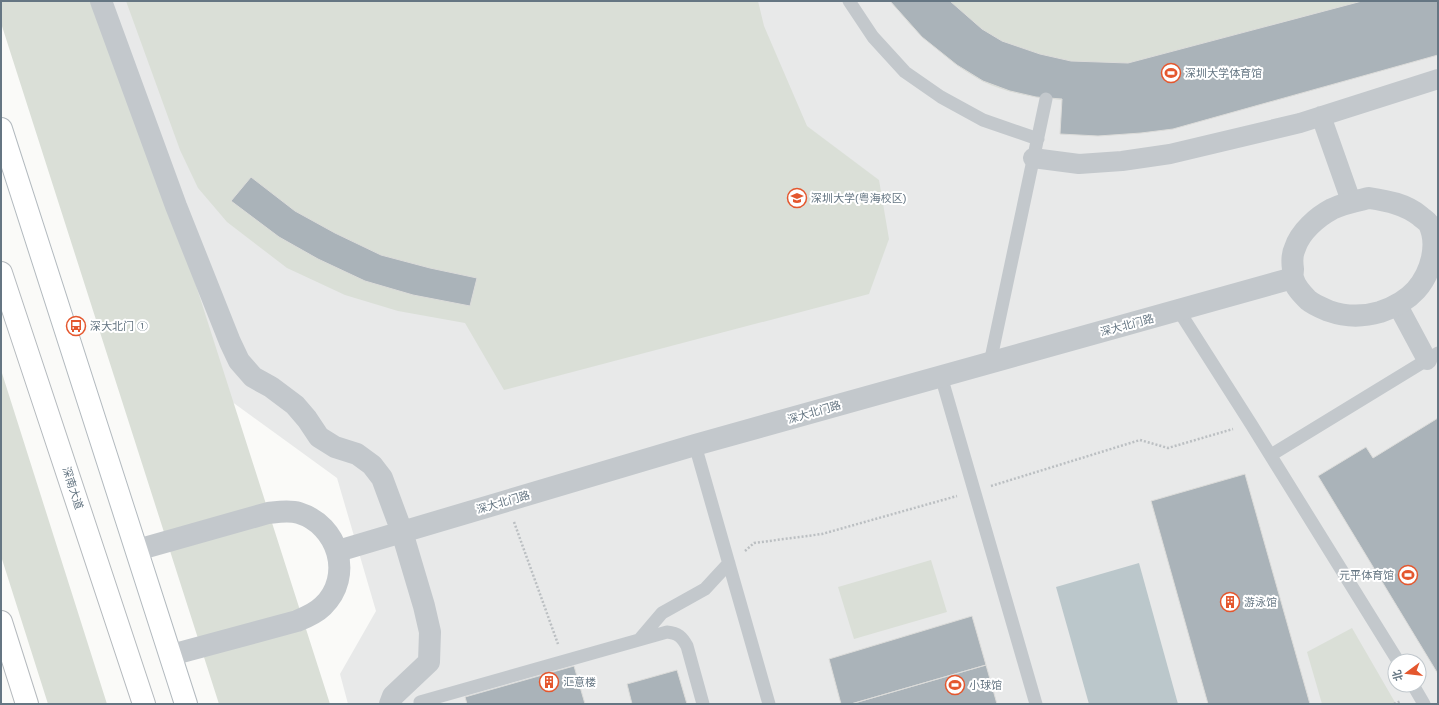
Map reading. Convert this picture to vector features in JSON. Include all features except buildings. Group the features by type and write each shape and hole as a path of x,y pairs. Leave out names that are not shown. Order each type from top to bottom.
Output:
{"main road":[{"path":"1,129 186,704"},
{"name":"深南大道","path":"2,274 144,704"},
{"path":"1,622 27,704"}],"street":[{"path":"102,1 176,206 239,361 253,377 271,387 295,405 308,419 319,437 335,447 358,454 372,465 382,478 402,532 424,606 430,632 429,662 393,696 390,704"},
{"path":"1033,158 1079,164 1122,161 1170,154 1300,123 1438,79"},
{"path":"1321,116 1351,201"},
{"path":"1369,198 1393,202 1412,210 1429,224 1437,237 1436,253 1430,269 1416,290 1398,304 1380,312 1357,316 1339,314 1311,303 1300,293 1293,278 1292,261 1295,248 1303,234 1316,220 1331,210 1351,201 1369,198"},
{"name":"深大北门路","path":"338,551 695,446 1293,278"},
{"path":"1398,304 1432,356"},
{"path":"136,550 268,513 283,511 298,513 312,519 323,527 331,537 338,551 340,566 338,581 332,595 324,606 313,614 297,621 171,655"}],"lane":[{"path":"848,1 873,37 905,72 940,97 983,120 1038,139"},
{"path":"990,363 1046,98"},
{"path":"1179,311 1271,455 1393,653"},
{"path":"1271,455 1432,356"},
{"path":"941,376 1036,704"},
{"path":"695,446 768,704"},
{"path":"639,640 662,613 705,588 729,563"},
{"path":"413,678 421,703 667,632 675,633 682,638 687,646 703,704"},
{"path":"1417,693 1424,704"}],"path":[{"path":"506,501 564,661"}],"shaded area":[{"path":"1,1 105,1 330,704 219,704 1,23"},
{"name":"深圳大学(粤海校区)","path":"87,1 1438,1 1438,704 348,704 340,674 376,611 337,478 224,396"},
{"path":"126,1 758,1 764,26 807,126 879,180 889,239 869,294 504,390 465,323 398,311 345,295 287,268 227,222 198,188 180,150"},
{"name":"深圳大学体育馆","path":"890,1 1438,1 1173,129 1098,136 1060,134 1062,100 1041,98 1011,92 974,77 951,61 919,33"},
{"path":"1,370 107,704 48,704 1,556"},
{"path":"931,560 947,612 854,639 838,587"},
{"path":"1139,563 1178,704 1089,704 1056,587"},
{"path":"1352,628 1387,688 1387,693 1390,693 1396,704 1322,704 1307,652"}],"place":[{"name":"深圳大学体育馆","path":"1171,73"},
{"name":"深圳大学(粤海校区)","path":"797,198"},
{"name":"深大北门 ①","path":"76,326"},
{"name":"元平体育馆","path":"1408,575"},
{"name":"游泳馆","path":"1230,602"},
{"name":"汇意楼","path":"549,682"},
{"name":"小球馆","path":"955,685"}]}
